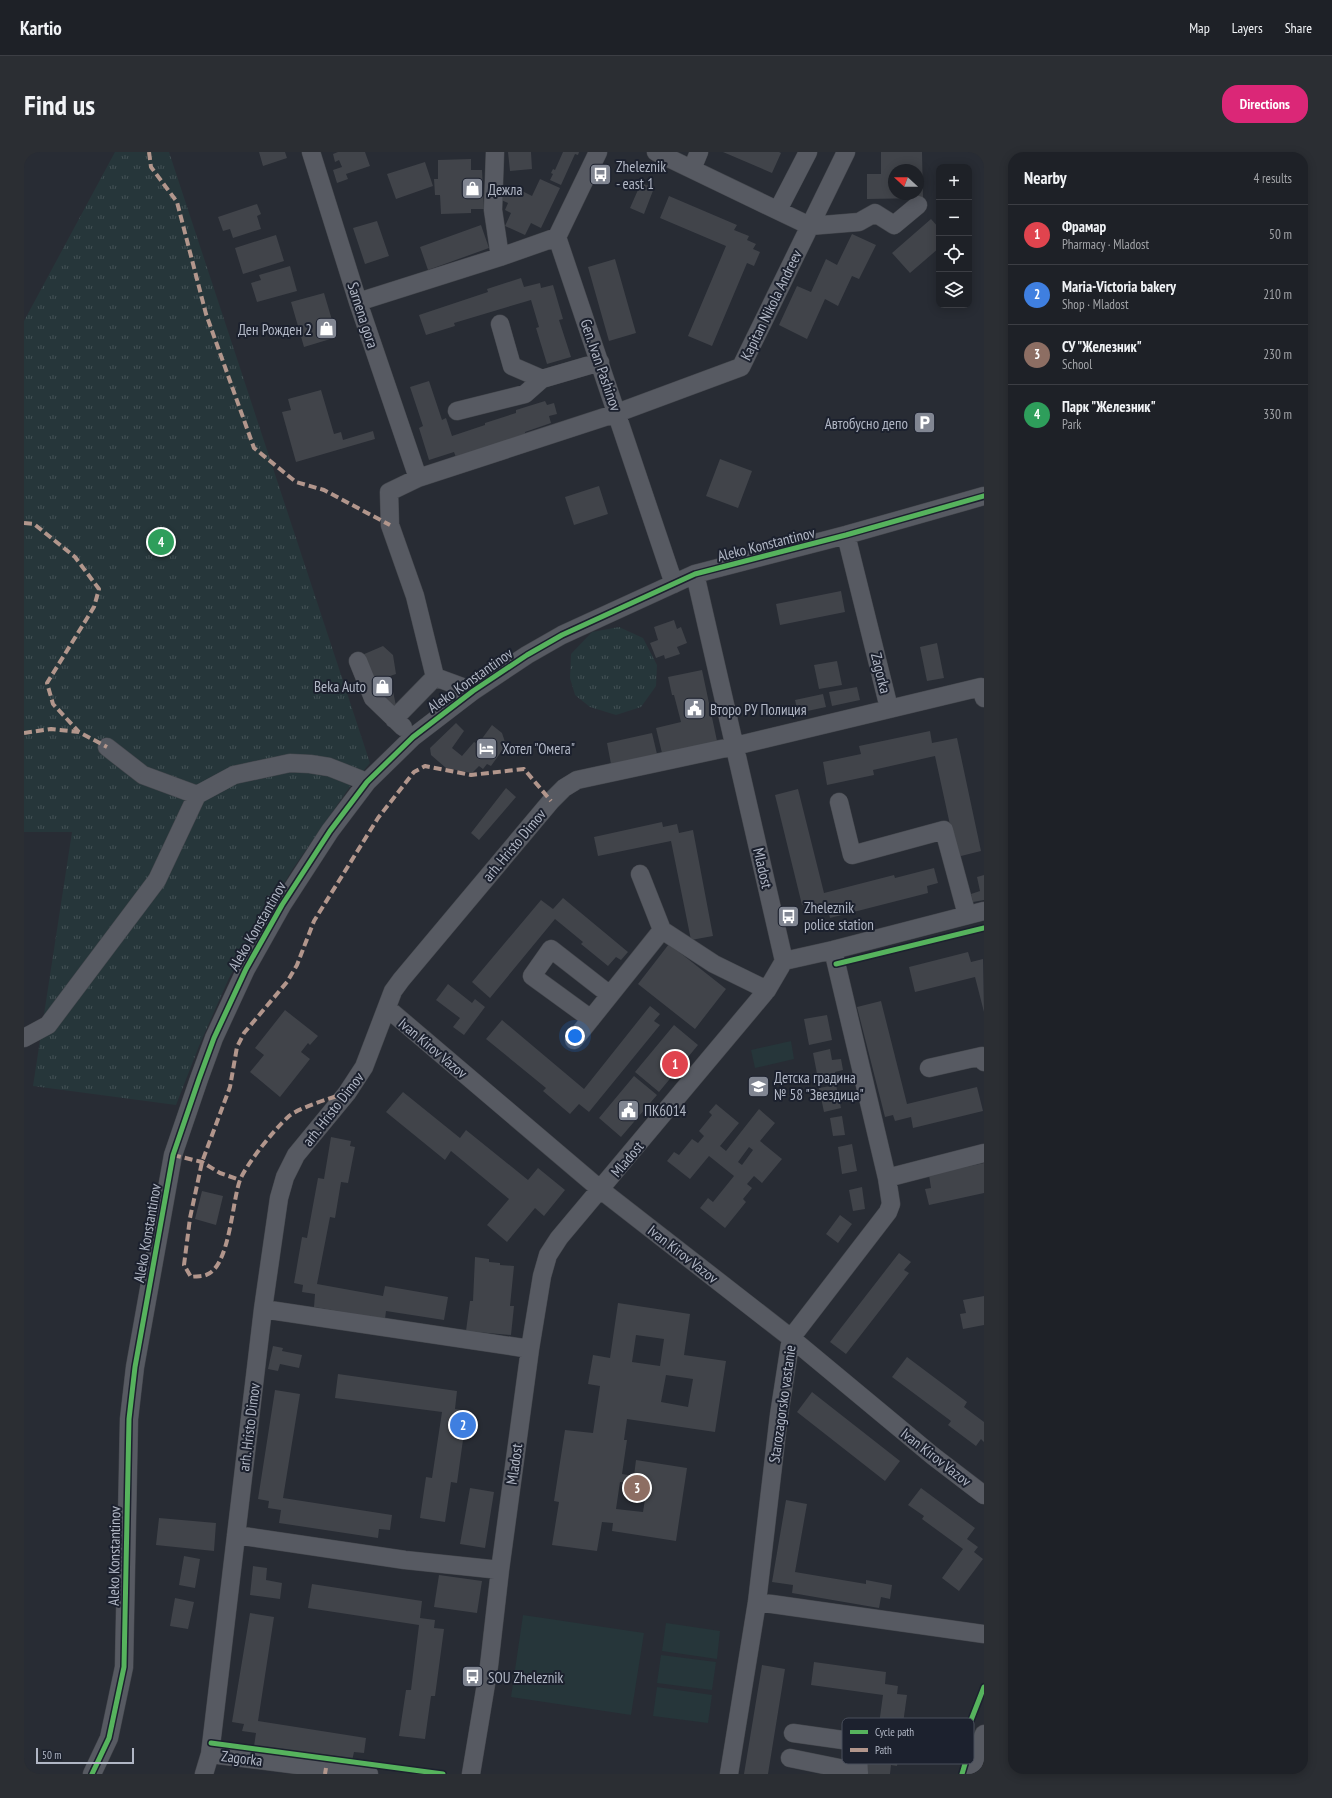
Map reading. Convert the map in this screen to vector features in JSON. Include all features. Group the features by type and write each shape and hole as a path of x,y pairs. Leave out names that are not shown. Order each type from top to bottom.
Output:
{"street":[{"name":"Sarnena gora","path":"312,152 358,302 418,478"},
{"path":"495,152 493,210 500,257"},
{"path":"358,302 500,257 557,236 598,152"},
{"path":"656,152 810,226 859,222 875,213 894,225 918,205"},
{"path":"692,169 699,152"},
{"path":"778,210 808,152"},
{"name":"Kapitan Nikola Andreev","path":"435,677 415,596 390,525 389,492 418,478 617,413 741,367 846,152"},
{"name":"Gen. Ivan Pashinov","path":"557,236 674,584"},
{"path":"500,324 512,366 542,379"},
{"path":"457,411 525,394 542,379 600,362"},
{"name":"Aleko Konstantinov","path":"92,1774 109,1738 124,1667 129,1419 135,1367 173,1155 214,1038 246,969 304,870 330,831 367,782 413,737 474,691 526,655 562,635 695,574 846,535 984,496"},
{"name":"Zagorka","path":"846,535 889,708 981,686 984,698"},
{"name":"Mladost","path":"472,1774 489,1666 500,1570 530,1349 542,1276 548,1255 559,1238 767,990 784,961 695,574"},
{"path":"358,661 373,698 413,737"},
{"path":"394,719 435,677 474,691"},
{"name":"arh. Hristo Dimov","path":"204,1774 210,1754 263,1310 279,1198 285,1177 296,1155 347,1094 364,1067 393,991 551,801 564,788 577,780 735,746 889,708"},
{"path":"107,747 143,775 197,796"},
{"path":"24,1038 48,1025 157,880 197,796 234,775 290,763 329,767 367,782"},
{"path":"784,961 833,950 976,913 944,830 852,855 839,802"},
{"path":"640,874 662,930 714,964 767,990"},
{"path":"574,1040 662,930"},
{"path":"591,1019 532,976 550,949 610,995"},
{"name":"Starozagorsko vastanie","path":"730,1774 757,1602 779,1415 790,1338 888,1212 891,1204 887,1178 833,950"},
{"name":"Ivan Kirov Vazov","path":"387,1008 600,1190 790,1338 933,1456 984,1495"},
{"path":"930,1068 982,1056 984,1062"},
{"path":"887,1178 984,1153"},
{"path":"263,1310 530,1349"},
{"path":"236,1535 405,1560 500,1570"},
{"path":"757,1602 984,1634"},
{"path":"793,1733 842,1740"},
{"path":"974,1763 984,1734"},
{"name":"Zagorka","path":"210,1754 369,1774"},
{"path":"790,1758 859,1773"},
{"path":"970,1774 974,1764"}],"green space":[{"path":"115,152 169,152 370,763 349,788 292,870 229,978 199,1046 176,1105 33,1086 72,832 24,832 24,321"},
{"path":"619,627 643,638 657,665 656,686 641,707 616,715 590,707 575,695 570,678 571,654 592,632"},
{"path":"791,1041 794,1059 755,1068 751,1050"},
{"path":"523,1615 644,1633 631,1715 511,1697"},
{"path":"666,1623 720,1631 717,1659 662,1651"},
{"path":"661,1655 716,1662 712,1690 657,1683"},
{"path":"657,1687 712,1695 708,1723 653,1716"}],"building":[{"path":"259,152 285,152 287,158 263,166"},
{"path":"338,152 365,152 370,166 346,174 348,179 337,183 333,170 342,167 339,160 335,162 333,154"},
{"path":"508,152 531,152 532,169 510,171"},
{"path":"563,152 579,152 578,155 575,154 561,185 550,180 553,174 551,173 553,169 555,170"},
{"path":"723,152 779,152 781,153 772,173"},
{"path":"881,152 922,152 922,164 888,164 888,199 867,199 867,174 881,174"},
{"path":"471,159 471,170 482,170 484,209 471,209 471,213 441,214 440,195 435,195 434,179 438,179 438,160"},
{"path":"425,162 433,186 396,199 387,174"},
{"path":"540,179 560,188 541,228 531,223 525,235 505,226 511,213 505,210 508,203 499,199 502,191 512,195 516,188 532,196"},
{"path":"641,183 654,188 644,214 630,208"},
{"path":"669,196 737,225 734,230 749,236 747,240 756,244 753,249 760,252 754,266 747,263 712,346 688,336 726,246 660,218"},
{"path":"257,204 261,214 257,216 261,229 233,238 230,229 223,231 218,217"},
{"path":"931,219 936,225 936,251 910,273 892,253"},
{"path":"377,221 389,256 365,264 353,228"},
{"path":"481,225 489,248 428,270 420,247"},
{"path":"852,234 876,245 859,279 852,276 838,306 825,299 807,339 779,325 797,286 811,292 826,259 837,265"},
{"path":"276,235 284,261 243,274 235,248"},
{"path":"615,259 636,333 609,341 588,267"},
{"path":"290,266 297,291 257,302 251,283 261,280 259,275"},
{"path":"521,278 524,287 540,283 541,288 553,285 563,319 559,320 571,357 547,364 536,328 539,327 531,300 454,323 455,326 426,335 419,315 488,292 487,289"},
{"path":"324,293 337,337 304,347 291,302"},
{"path":"429,381 442,420 446,418 452,436 516,413 516,410 545,401 547,405 554,403 557,414 549,416 551,423 457,460 454,452 429,460 419,428 423,426 410,387"},
{"path":"321,390 334,434 341,432 343,440 373,431 375,439 296,462 282,412 291,410 288,399"},
{"path":"720,459 752,471 738,508 706,496"},
{"path":"599,486 608,514 574,525 565,497"},
{"path":"841,591 845,612 780,625 776,604"},
{"path":"674,620 677,629 681,627 687,643 677,647 680,654 665,659 664,655 656,658 650,643 658,640 654,627"},
{"path":"937,643 944,678 927,681 920,647"},
{"name":"Beka Auto","path":"383,646 393,655 396,674 390,676 396,706 385,703 362,655"},
{"path":"837,661 842,685 819,689 814,665"},
{"name":"Второ РУ Полиция","path":"702,670 717,741 662,753 656,728 681,722 668,677"},
{"path":"857,687 860,700 832,706 829,692"},
{"path":"823,694 826,707 798,713 795,700"},
{"name":"Хотел \"Омега\"","path":"456,723 464,731 452,748 462,756 474,742 478,744 492,725 502,733 506,745 491,766 487,764 483,769 479,766 472,773 446,768 431,755 430,748"},
{"path":"930,731 932,743 957,738 981,851 957,857 935,756 873,770 874,775 827,785 823,762 861,754 859,746"},
{"path":"652,733 657,754 611,764 607,743"},
{"path":"506,788 516,797 479,840 471,833"},
{"path":"798,789 824,893 894,875 895,878 934,868 938,883 927,886 928,893 830,918 827,906 812,909 811,903 802,905 775,795"},
{"path":"662,822 663,827 677,824 679,833 693,830 713,936 691,940 671,841 598,856 594,837"},
{"path":"984,875 984,900 973,902 971,894 980,891 977,877"},
{"path":"563,898 628,952 621,960 616,957 608,966 581,944 583,942 555,919 490,998 472,982 541,900 553,909"},
{"path":"669,944 726,989 695,1029 638,984"},
{"path":"968,952 971,962 983,959 984,1012 975,977 915,992 909,967"},
{"path":"448,984 472,1003 475,999 485,1007 464,1035 453,1027 460,1018 436,1000"},
{"path":"881,1001 907,1104 977,1087 983,1111 913,1128 911,1117 895,1121 893,1115 885,1117 857,1007"},
{"path":"650,1006 660,1014 654,1021 660,1025 589,1112 579,1104 570,1114 543,1091 546,1088 486,1039 502,1020 584,1089"},
{"path":"285,1010 318,1036 310,1045 308,1043 301,1052 310,1059 280,1097 250,1072 264,1055 255,1048"},
{"path":"827,1015 832,1040 809,1045 804,1019"},
{"path":"674,1025 698,1045 659,1092 635,1072"},
{"path":"830,1049 832,1060 841,1059 843,1070 835,1072 835,1076 825,1078 826,1082 819,1084 813,1053"},
{"path":"634,1076 657,1095 621,1137 599,1118"},
{"path":"836,1085 841,1108 824,1112 819,1088"},
{"path":"403,1092 460,1138 466,1130 528,1180 538,1168 565,1190 544,1216 535,1208 507,1242 487,1225 509,1199 451,1151 445,1160 386,1112"},
{"path":"716,1104 739,1123 720,1146 726,1151 759,1109 775,1123 760,1141 782,1159 762,1183 754,1176 747,1184 752,1188 743,1199 746,1202 725,1228 700,1208 708,1198 713,1202 734,1176 709,1156 690,1179 667,1161 674,1152 679,1155 692,1139 698,1143 704,1136 699,1131 712,1115 709,1112","holes":["749,1147 753,1150 742,1165 738,1162"]},
{"path":"842,1116 845,1135 833,1136 830,1118"},
{"path":"331,1137 351,1141 350,1146 355,1147 348,1183 341,1182 335,1218 330,1217 317,1284 383,1296 385,1286 448,1297 444,1320 386,1311 385,1319 314,1307 315,1294 302,1292 303,1285 294,1283 302,1237 307,1238 318,1178 324,1179"},
{"path":"852,1144 857,1171 842,1174 838,1147"},
{"path":"984,1163 984,1193 929,1205 925,1189 931,1188 929,1175"},
{"path":"862,1187 865,1209 853,1211 849,1190"},
{"path":"202,1191 223,1196 216,1225 195,1219"},
{"path":"840,1215 852,1224 838,1243 826,1234"},
{"path":"899,1253 911,1262 904,1270 909,1273 846,1354 830,1342"},
{"path":"475,1257 489,1259 489,1262 500,1263 500,1265 514,1266 510,1306 514,1306 511,1335 466,1331 470,1301 473,1301"},
{"path":"984,1296 984,1325 963,1329 960,1314 966,1313 963,1300"},
{"path":"618,1303 690,1314 684,1355 726,1361 715,1432 627,1419 624,1440 627,1440 622,1474 634,1476 636,1460 687,1468 676,1541 612,1531 613,1523 602,1522 597,1551 552,1545 559,1502 554,1501 565,1430 593,1433 600,1386 588,1384 593,1355 610,1358","holes":["636,1335 664,1339 660,1366 632,1362","666,1375 693,1379 688,1407 661,1402","620,1482 647,1485 643,1512 616,1509"]},
{"path":"273,1346 283,1348 282,1351 302,1355 299,1368 280,1364 278,1371 268,1369"},
{"path":"907,1357 967,1402 964,1407 984,1422 984,1442 981,1439 976,1446 948,1425 951,1421 892,1377"},
{"path":"338,1374 457,1391 455,1409 467,1411 457,1483 451,1482 445,1522 420,1518 426,1477 432,1478 442,1412 335,1398"},
{"path":"275,1390 300,1394 283,1498 392,1515 390,1530 379,1529 378,1538 279,1523 281,1510 268,1508 269,1501 258,1499"},
{"path":"812,1392 900,1461 885,1481 797,1412"},
{"path":"470,1488 494,1492 485,1548 460,1544"},
{"path":"921,1488 975,1528 967,1539 978,1547 974,1552 983,1559 959,1591 942,1578 963,1549 922,1519 924,1516 908,1505"},
{"path":"786,1500 807,1504 795,1572 866,1584 866,1580 892,1585 890,1599 881,1597 879,1608 792,1593 793,1585 772,1582"},
{"path":"159,1518 216,1523 214,1551 156,1545"},
{"path":"184,1556 200,1559 195,1588 179,1585"},
{"path":"253,1566 267,1568 266,1580 282,1583 280,1599 250,1595"},
{"path":"439,1575 482,1581 477,1613 434,1607"},
{"path":"312,1584 422,1601 420,1618 435,1620 434,1628 444,1629 435,1696 431,1696 425,1739 399,1736 406,1690 411,1690 419,1625 308,1608"},
{"path":"175,1598 194,1602 188,1629 170,1626"},
{"path":"250,1613 274,1617 258,1721 366,1738 364,1753 354,1752 352,1761 254,1746 256,1733 242,1731 244,1724 232,1722"},
{"path":"814,1662 886,1672 885,1684 898,1686 897,1694 907,1695 904,1718 880,1718 883,1695 811,1685"},
{"path":"762,1665 785,1669 768,1774 744,1774"},
{"path":"866,1764 897,1764 897,1766 891,1765 890,1774 865,1774"}],"marked path":[{"path":"149,152 151,167 177,202 206,314 254,448 296,482 324,490 390,525"},
{"path":"24,523 34,524 75,557 99,589 94,607 47,683 53,704 79,732"},
{"path":"24,733 51,729 79,732 107,747"},
{"path":"347,1093 299,1110 288,1117 269,1138 248,1165 240,1180 229,1232 220,1260 214,1269 206,1275 191,1277 184,1265 190,1218 202,1162 230,1087 237,1047 244,1033 287,982 297,965 314,921 378,818 414,772 425,766 471,775 524,769 551,801"},
{"path":"173,1155 202,1162 220,1173 240,1180"},
{"path":"325,1774 326,1768"}],"cycle path":[{"path":"92,1774 109,1738 124,1667 129,1419 135,1367 173,1155 214,1038 246,969 282,905 330,831 367,782 413,737 473,691 527,655 562,635 695,574 846,535 984,496"},
{"path":"836,964 984,928"},
{"path":"972,1718 984,1687"},
{"path":"211,1743 443,1774"},
{"path":"962,1774 965,1764"}],"place":[{"name":"Zheleznik - east 1","path":"600,175"},
{"name":"Дежла","path":"472,189"},
{"name":"Ден Рожден 2","path":"327,329"},
{"name":"Автобусно депо","path":"924,423"},
{"name":"Парк \"Железник\"","path":"161,542"},
{"name":"Beka Auto","path":"382,686"},
{"name":"Второ РУ Полиция","path":"694,709"},
{"name":"Хотел \"Омега\"","path":"486,748"},
{"name":"Zheleznik police station","path":"788,916"},
{"name":"Фрамар","path":"675,1064"},
{"name":"Детска градина № 58 \"Звездица\"","path":"758,1086"},
{"name":"ПК6014","path":"629,1110"},
{"name":"Maria-Victoria bakery","path":"463,1425"},
{"name":"СУ \"Железник\"","path":"637,1488"},
{"name":"SOU Zheleznik","path":"473,1677"}]}
